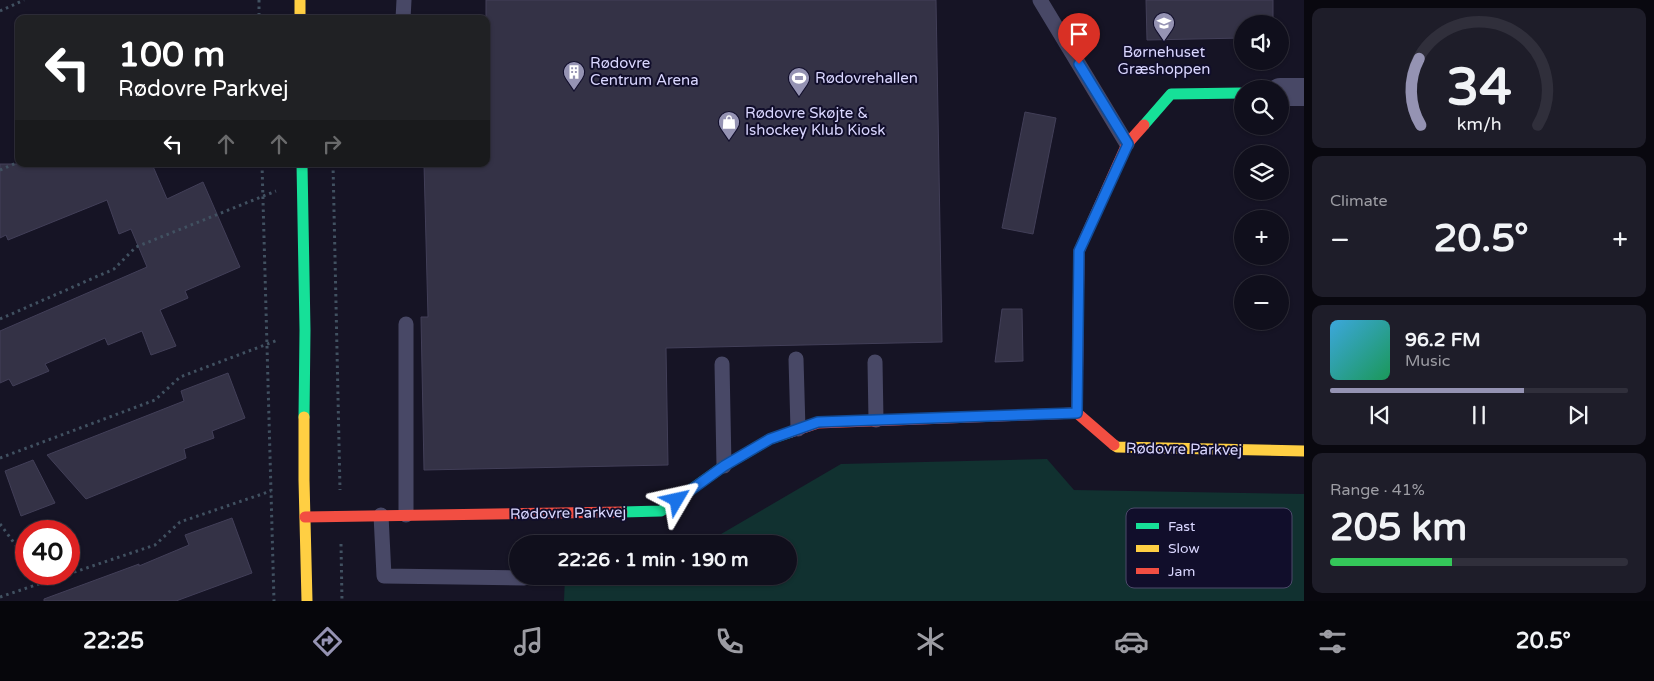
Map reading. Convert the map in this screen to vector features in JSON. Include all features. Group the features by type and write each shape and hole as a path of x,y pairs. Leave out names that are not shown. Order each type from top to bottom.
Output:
{"street":[{"path":"300,0 300,15"},
{"path":"1289,92 1304,92"},
{"path":"1077,413 1079,251 1128,144 1170,94 1234,93"},
{"path":"302,167 305,330 304,480 307,601"},
{"name":"Rødovre Parkvej","path":"305,517 661,511 724,466 770,439 818,422 1077,413 1117,447 1304,451"}],"lane":[{"path":"403,15 404,0"},
{"path":"1040,0 1128,144"},
{"path":"406,324 406,515"},
{"path":"796,359 798,430"},
{"path":"875,362 876,420"},
{"path":"722,364 724,466"},
{"path":"381,515 384,576 509,578"}],"path":[{"path":"0,11 24,0"},
{"path":"259,0 259,15"},
{"path":"0,170 15,164"},
{"path":"262,167 274,601"},
{"path":"333,167 342,601"},
{"path":"0,318 114,269 136,247 302,180"},
{"path":"0,458 154,400 180,377 305,330"},
{"path":"80,570 155,545 180,522 304,480"},
{"path":"0,524 15,544"},
{"path":"0,597 34,585"}],"green space":[{"path":"1047,459 1074,490 1304,494 1304,601 564,601 565,585 797,585 797,535 719,535 841,464"}],"building":[{"path":"486,0 936,0 942,342 666,348 668,465 424,470 421,317 428,317 424,167 490,167 490,15 486,15"},
{"path":"1146,0 1273,0 1273,15 1234,15 1234,38 1147,40"},
{"path":"1025,112 1056,118 1033,234 1002,228"},
{"path":"0,164 15,164 15,167 153,167 167,199 203,182 240,267 185,291 188,298 160,310 176,346 151,355 142,331 108,345 105,338 45,364 49,371 13,386 9,379 0,383 0,331 147,267 131,229 119,234 107,200 8,240 6,235 0,238"},
{"path":"1002,309 1022,309 1023,361 995,362"},
{"path":"228,373 245,418 212,431 214,438 184,449 186,458 86,499 47,455 184,401 181,391"},
{"path":"33,460 55,503 21,516 5,471"},
{"path":"232,518 252,573 176,601 44,601 44,599 139,564 139,566 189,545 185,535"}],"traffic: fast":[{"path":"1144,125 1171,94 1234,93"},
{"path":"302,167 305,330 304,417"},
{"path":"622,512 661,511 724,466 770,439 791,432"}],"traffic: slow":[{"path":"300,0 300,15"},
{"path":"304,417 307,601"},
{"path":"1114,445 1117,447 1304,451"}],"traffic: jam":[{"path":"1077,413 1079,251 1127,144 1144,125"},
{"path":"791,432 818,423 1077,413 1114,445"},
{"path":"305,517 622,512"}],"place":[{"name":"Børnehuset Græshoppen","path":"1164,42"},
{"name":"Rødovre Centrum Arena","path":"574,91"},
{"name":"Rødovrehallen","path":"799,97"},
{"name":"Rødovre Skøjte & Ishockey Klub Kiosk","path":"729,141"}],"route":[{"path":"677,500 724,466 770,439 818,422 1077,413 1079,251 1128,144 1079,64"}]}
